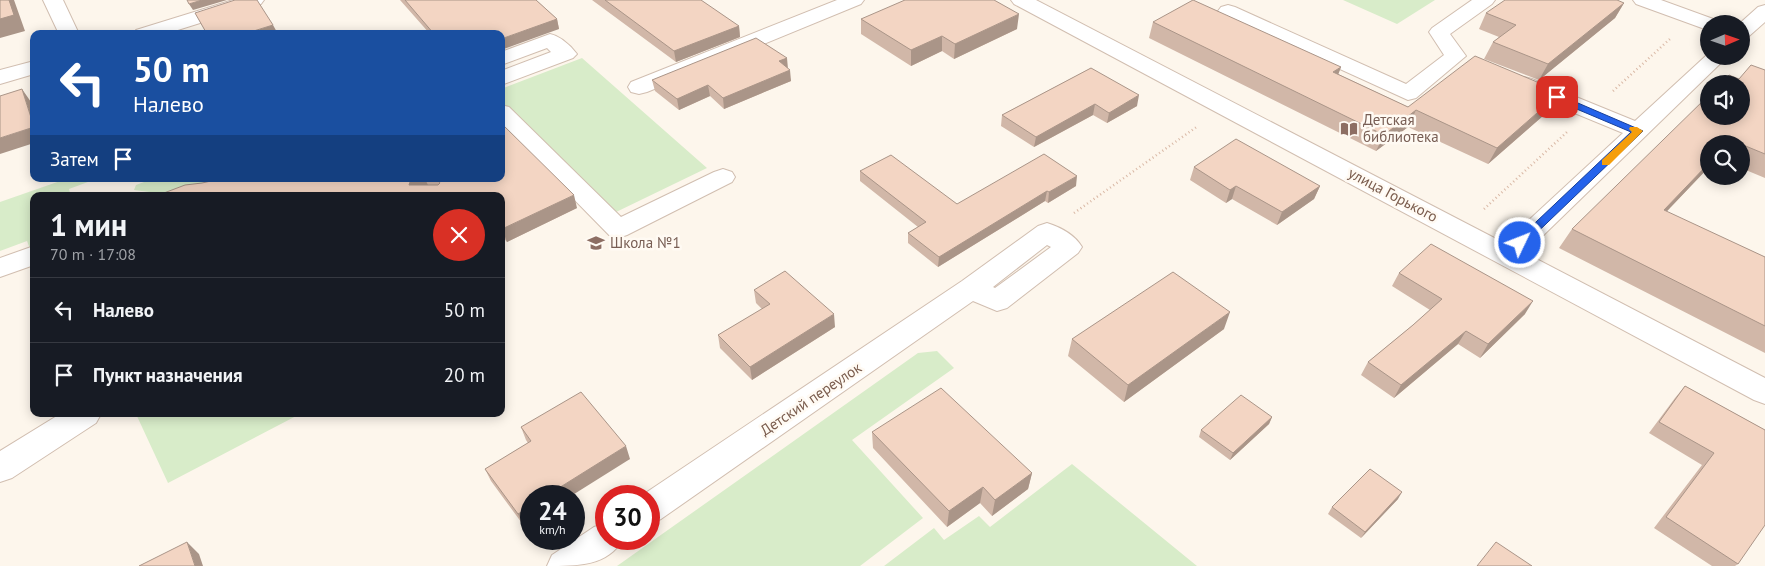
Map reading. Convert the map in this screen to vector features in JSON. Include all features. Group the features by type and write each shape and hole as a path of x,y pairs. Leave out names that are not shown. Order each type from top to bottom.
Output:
{"street":[{"path":"53,0 67,30"},
{"path":"156,30 254,0"},
{"path":"639,87 854,0"},
{"name":"улица Горького","path":"1021,0 1765,392"},
{"path":"1041,11 1065,0"},
{"path":"1228,11 1408,93 1464,60 1439,32 1485,0"},
{"path":"1643,0 1700,21"},
{"path":"1750,25 1765,11"},
{"path":"505,57 550,40 566,54 505,78"},
{"path":"1507,255 1708,65"},
{"path":"0,77 30,68"},
{"path":"1510,78 1638,131"},
{"path":"505,116 618,229 723,177"},
{"name":"Детский переулок","path":"660,501 972,288 997,301 1069,247 1047,232"},
{"path":"0,268 30,257"},
{"path":"0,468 81,417"},
{"path":"565,566 595,546"}],"path":[{"path":"1047,232 1202,123"}],"green space":[{"path":"1343,0 1435,0 1397,24"},
{"path":"582,58 707,168 612,214 505,105 505,87"},
{"path":"57,182 88,182 69,189 70,192 30,192 30,249 27,241 0,251 0,202"},
{"path":"144,182 216,182 191,192 134,190 136,185"},
{"path":"937,351 954,368 852,440 923,518 860,566 617,566 640,550 660,550 660,536 918,353"},
{"path":"137,417 294,417 168,483"},
{"path":"1072,464 1197,566 884,566 934,528 944,540 979,516 990,527"}],"building":[{"path":"0,0 9,0 14,15 0,19"},
{"path":"187,0 202,0 189,4"},
{"path":"235,0 257,0 273,25 257,30 205,30 195,13"},
{"path":"405,0 536,0 557,19 505,38 505,30 431,30"},
{"path":"605,0 701,0 739,26 674,51"},
{"path":"905,0 994,0 1019,14 955,44 942,36 911,50 861,19"},
{"path":"1193,0 1341,67 1333,72 1408,107 1475,56 1561,92 1497,148 1416,110 1384,135 1153,22"},
{"path":"1505,0 1617,0 1624,3 1548,64 1493,42 1516,25 1486,13"},
{"path":"756,38 787,58 779,61 790,70 723,98 708,85 677,99 652,80"},
{"path":"1751,65 1765,70 1765,154 1750,148 1750,135 1700,135 1700,172 1664,210 1765,257 1765,326 1572,229 1700,104 1700,125 1750,125 1750,75 1742,75"},
{"path":"1091,68 1139,95 1109,113 1095,104 1036,137 1002,115"},
{"path":"22,89 30,114 30,128 0,138 0,96"},
{"path":"505,127 574,195 505,228 505,192 167,192 185,185 206,182 410,182 409,185 438,185 440,183 505,182"},
{"path":"1236,139 1320,186 1282,212 1236,186 1230,190 1194,167"},
{"path":"1044,154 1077,176 1049,192 1047,191 939,257 908,233 926,222 860,171 891,155 957,204"},
{"path":"1431,244 1533,301 1488,344 1466,331 1401,385 1368,362 1442,299 1399,273"},
{"path":"785,271 834,314 750,367 718,335 770,304 754,290"},
{"path":"1173,272 1230,312 1128,385 1072,339"},
{"path":"1685,386 1765,430 1765,525 1738,564 1666,517 1714,453 1659,422"},
{"path":"941,388 1032,473 995,500 983,487 949,511 872,432"},
{"path":"581,392 626,446 564,485 520,485 520,513 518,514 485,469 531,441 521,427"},
{"path":"1241,395 1272,417 1233,453 1201,430"},
{"path":"1370,469 1402,492 1365,532 1332,507"},
{"path":"187,542 195,566 139,566"},
{"path":"1496,542 1532,566 1477,566"}],"slow traffic":[{"path":"1605,162 1638,131 1633,129"}],"place":[{"name":"Детская библиотека","path":"1349,129"},
{"name":"Школа №1","path":"596,243"}],"route":[{"path":"1520,243 1638,131 1557,97"}]}
